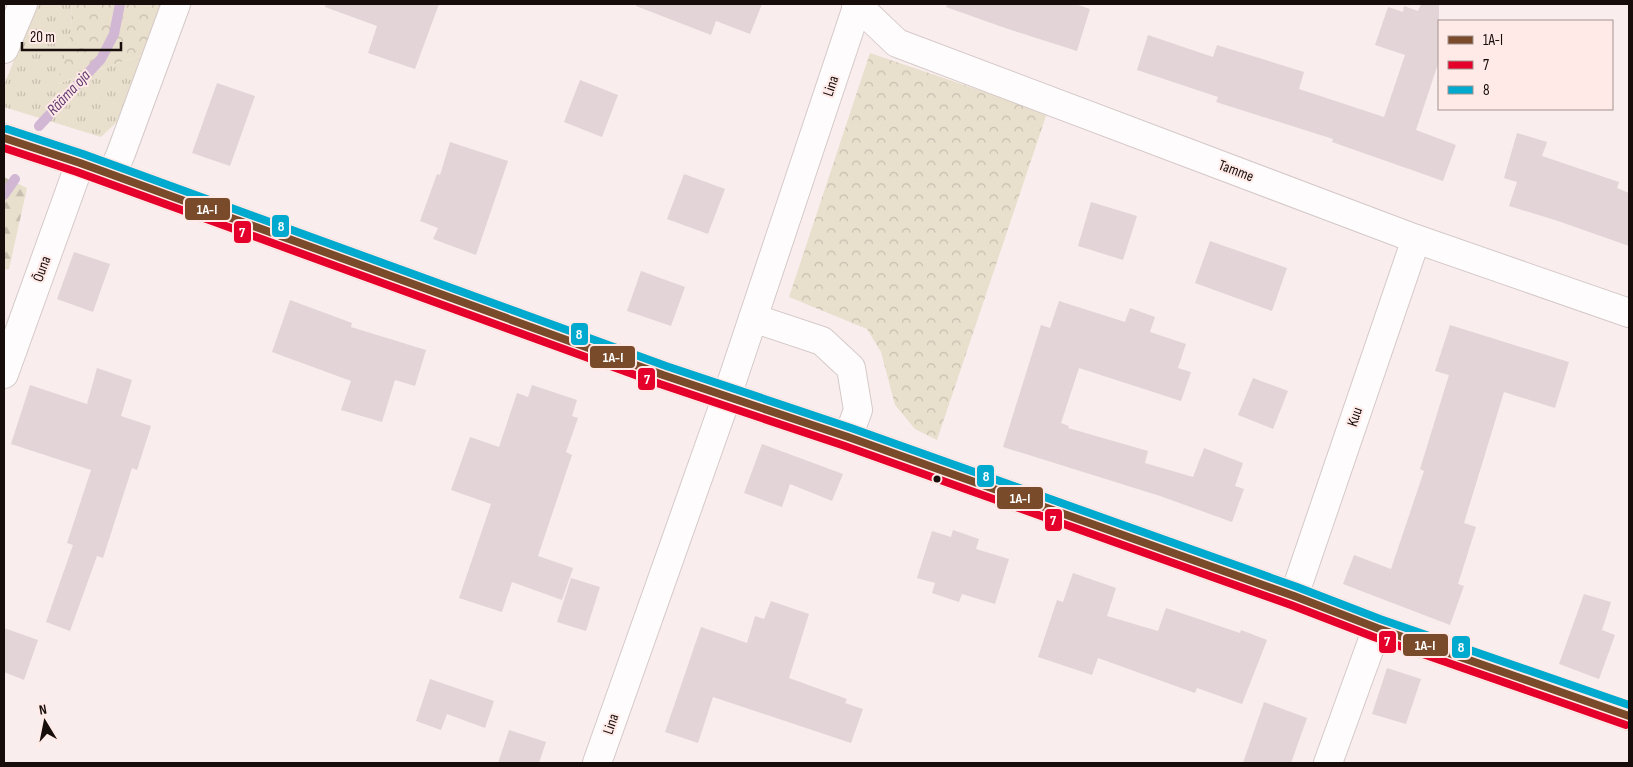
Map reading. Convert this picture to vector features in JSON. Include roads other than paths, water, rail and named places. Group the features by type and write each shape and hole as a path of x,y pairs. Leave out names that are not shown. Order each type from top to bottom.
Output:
{"street":[{"path":"4,49 23,4"},
{"path":"111,174 120,156 176,4"},
{"name":"Tamme","path":"857,4 897,43 1416,239 1629,313"},
{"name":"Lina","path":"597,763 727,396 857,4"},
{"path":"4,138 111,174 663,374 848,437 1294,596 1377,628 1629,716"},
{"name":"Õuna","path":"4,374 80,163"},
{"name":"Kuu","path":"1294,596 1416,239"},
{"path":"753,318 822,341 851,368 858,410 848,437"},
{"path":"1328,763 1377,628"}],"waterway":[{"name":"Rääma oja","path":"39,126 101,59 114,34 120,4"},
{"name":"Rääma oja","path":"4,195 15,179"}]}
